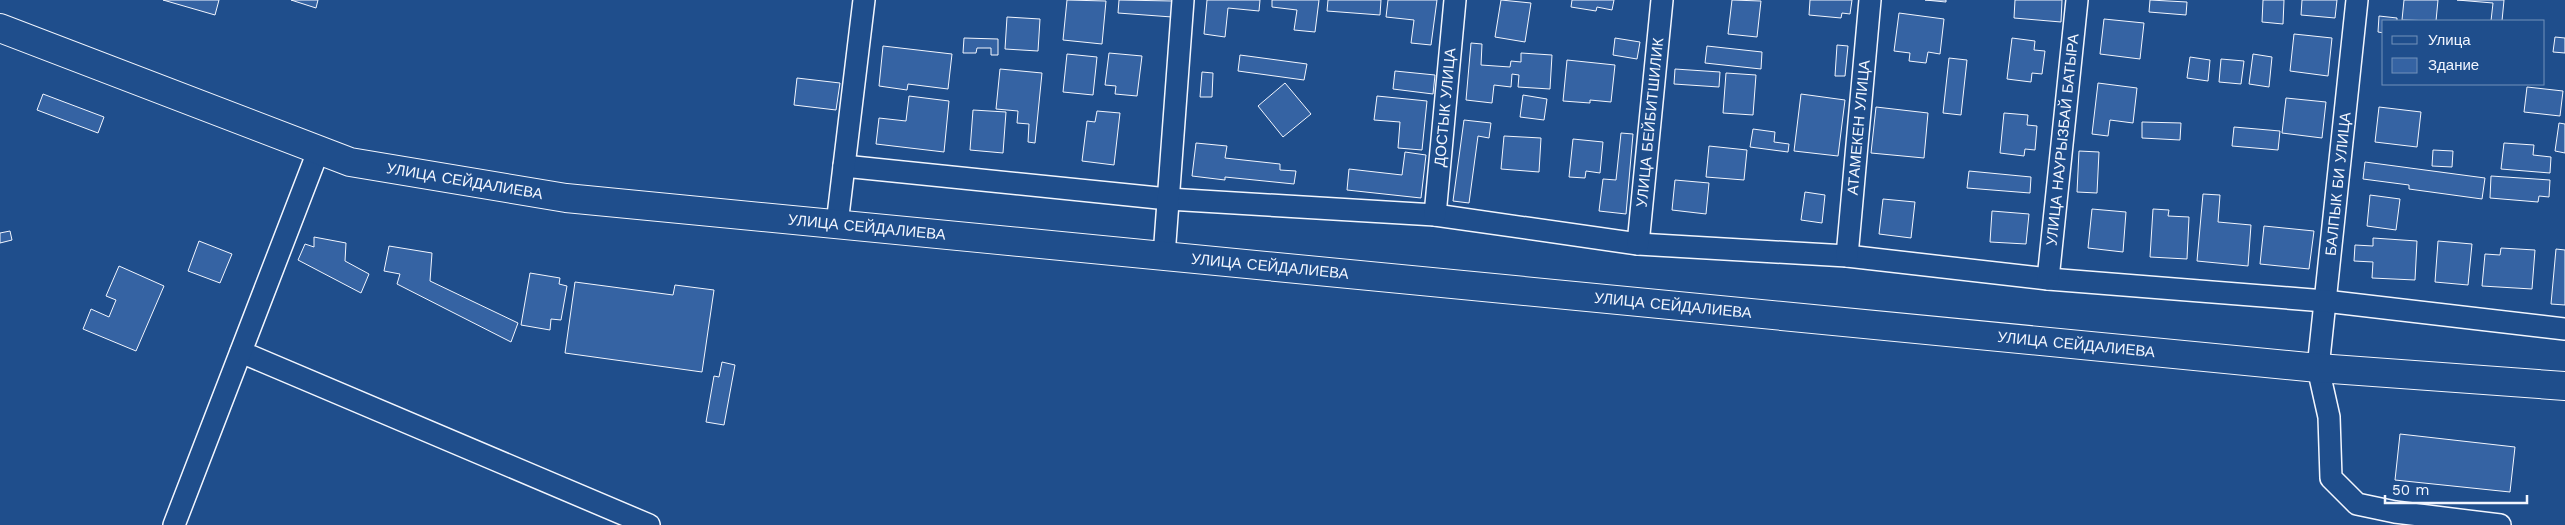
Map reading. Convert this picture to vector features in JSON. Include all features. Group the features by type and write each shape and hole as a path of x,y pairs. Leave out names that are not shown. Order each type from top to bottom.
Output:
{"main road":[{"name":"УЛИЦА СЕЙДАЛИЕВА","path":"0,28 350,162 566,198 2318,368 2565,386"}],"street":[{"path":"837,224 864,0"},
{"path":"1164,256 1183,0"},
{"name":"ДОСТЫК УЛИЦА","path":"1435,215 1455,0"},
{"name":"УЛИЦА БЕЙБИТШИЛИК","path":"1638,244 1662,0"},
{"name":"АТАМЕКЕН УЛИЦА","path":"1847,256 1870,0"},
{"name":"УЛИЦА НАУРЫЗБАЙ БАТЫРА","path":"2048,279 2078,0"},
{"name":"БАЛПЫК БИ УЛИЦА","path":"2357,0 2318,368 2329,417 2331,478 2357,504 2395,512 2500,525"},
{"path":"174,525 319,149"},
{"path":"844,166 1168,198 1435,215 1638,244 1847,256 2048,279 2325,301 2565,329"},
{"path":"241,352 649,525"}],"building":[{"path":"163,0 219,0 215,15"},
{"path":"291,0 318,0 316,8"},
{"path":"1067,0 1106,1 1102,44 1063,40"},
{"path":"1119,0 1173,1 1172,17 1118,13"},
{"path":"1207,0 1260,0 1259,11 1228,8 1225,37 1204,34"},
{"path":"1272,0 1319,0 1315,32 1294,30 1297,10 1272,7"},
{"path":"1328,0 1381,0 1380,15 1327,11"},
{"path":"1388,0 1437,0 1431,45 1411,43 1414,20 1386,17"},
{"path":"1501,0 1531,3 1525,42 1495,37"},
{"path":"1572,0 1614,0 1612,10 1597,7 1596,11 1571,7"},
{"path":"1732,0 1761,1 1757,37 1728,34"},
{"path":"1810,0 1852,0 1850,14 1842,13 1841,18 1809,15"},
{"path":"1925,0 1946,0 1946,2"},
{"path":"2015,0 2062,0 2061,22 2014,18"},
{"path":"2150,0 2187,2 2186,15 2149,12"},
{"path":"2263,0 2284,0 2283,24 2262,22"},
{"path":"2302,0 2337,0 2335,18 2301,15"},
{"path":"2404,0 2438,0 2436,20 2402,20"},
{"path":"2457,0 2504,0 2502,20 2491,20 2493,3"},
{"path":"1899,13 1944,19 1940,54 1928,52 1926,63 1909,61 1910,53 1894,51"},
{"path":"2379,16 2397,18 2397,20 2382,20 2382,33 2378,32"},
{"path":"1007,17 1040,19 1038,51 1005,49"},
{"path":"2104,19 2144,23 2140,59 2100,54"},
{"path":"2294,34 2332,38 2328,76 2290,71"},
{"path":"2555,37 2565,38 2565,53 2553,52"},
{"path":"964,38 998,39 998,55 991,55 991,48 977,48 976,53 963,53"},
{"path":"1615,38 1640,42 1637,59 1613,55"},
{"path":"2012,38 2035,41 2034,50 2045,51 2042,74 2032,73 2031,82 2007,79"},
{"path":"1471,43 1482,44 1481,65 1510,67 1511,61 1521,62 1521,53 1552,55 1550,89 1518,87 1519,75 1512,74 1511,87 1494,85 1492,103 1466,100"},
{"path":"1837,45 1848,46 1845,76 1835,76"},
{"path":"883,46 952,54 948,89 908,84 907,90 879,86"},
{"path":"1707,46 1762,52 1761,69 1705,63"},
{"path":"1109,53 1142,56 1137,96 1115,94 1116,86 1105,85"},
{"path":"1067,54 1097,57 1093,95 1063,92"},
{"path":"2253,54 2272,57 2269,87 2249,84"},
{"path":"1240,55 1307,64 1304,80 1238,71"},
{"path":"2190,57 2210,60 2208,81 2187,78"},
{"path":"1949,58 1967,60 1961,115 1943,113"},
{"path":"2221,59 2244,61 2241,84 2219,82"},
{"path":"1567,60 1615,65 1611,102 1590,100 1590,103 1563,101"},
{"path":"1000,69 1042,73 1035,143 1028,142 1029,124 1017,123 1018,111 996,109"},
{"path":"1675,69 1720,72 1719,87 1674,84"},
{"path":"1395,71 1435,75 1433,94 1393,89"},
{"path":"1202,72 1213,73 1212,97 1200,97"},
{"path":"1726,73 1756,75 1753,115 1723,113"},
{"path":"797,78 840,83 836,110 794,105"},
{"path":"1285,83 1311,114 1283,137 1258,106"},
{"path":"2098,83 2137,88 2133,123 2110,120 2108,136 2092,134"},
{"path":"2527,87 2563,91 2560,116 2524,112"},
{"path":"43,94 104,117 98,133 37,110"},
{"path":"1801,94 1845,100 1838,156 1794,151"},
{"path":"1523,95 1547,99 1544,120 1520,117"},
{"path":"909,96 949,101 944,152 876,144 879,118 906,121"},
{"path":"1377,96 1427,101 1422,150 1398,148 1400,122 1374,120"},
{"path":"2286,98 2326,102 2322,138 2282,133"},
{"path":"1876,107 1928,113 1924,158 1871,153"},
{"path":"2379,107 2421,112 2417,147 2375,142"},
{"path":"973,110 1006,112 1003,153 970,150"},
{"path":"1097,111 1120,113 1114,165 1082,161 1087,121 1095,122"},
{"path":"2004,113 2028,115 2027,125 2037,126 2035,150 2025,149 2024,156 2000,153"},
{"path":"1464,120 1491,123 1489,138 1478,136 1469,203 1453,201"},
{"path":"2142,122 2181,123 2180,140 2142,138"},
{"path":"2559,123 2565,124 2565,153 2555,151"},
{"path":"2234,127 2280,131 2278,150 2232,146"},
{"path":"1753,129 1775,132 1774,142 1789,144 1788,152 1750,147"},
{"path":"1621,133 1633,134 1626,214 1599,211 1603,179 1616,180"},
{"path":"1504,136 1541,138 1539,172 1501,169"},
{"path":"1573,139 1603,142 1600,173 1586,171 1585,178 1569,177"},
{"path":"1196,143 1227,146 1225,158 1280,164 1280,170 1296,171 1294,184 1225,177 1225,180 1192,176"},
{"path":"2504,143 2534,145 2533,155 2551,157 2550,173 2501,169"},
{"path":"1709,146 1747,150 1744,180 1706,177"},
{"path":"2433,150 2453,151 2452,167 2432,166"},
{"path":"2079,151 2099,152 2097,193 2077,192"},
{"path":"1405,152 1426,155 1421,198 1347,190 1349,169 1402,175"},
{"path":"2365,162 2485,178 2482,199 2409,189 2409,185 2363,179"},
{"path":"1969,171 2031,177 2030,193 1967,188"},
{"path":"2491,176 2550,180 2549,197 2539,196 2538,202 2490,198"},
{"path":"1675,180 1709,183 1706,214 1672,210"},
{"path":"1805,192 1825,195 1822,223 1801,220"},
{"path":"2203,194 2220,195 2218,222 2251,225 2248,266 2197,261"},
{"path":"2370,195 2400,199 2396,230 2367,226"},
{"path":"1883,199 1915,202 1911,238 1879,234"},
{"path":"2092,209 2126,212 2123,252 2088,248"},
{"path":"2153,209 2169,210 2168,216 2189,217 2187,259 2150,257"},
{"path":"1992,211 2029,214 2026,244 1990,242"},
{"path":"2264,226 2314,231 2309,269 2260,264"},
{"path":"10,231 12,240 0,243 0,233"},
{"path":"314,237 346,243 345,261 369,274 361,293 298,260 305,244 314,247"},
{"path":"2373,238 2417,241 2415,280 2372,278 2373,262 2354,261 2355,245 2373,246"},
{"path":"199,241 232,254 220,283 188,271"},
{"path":"2438,241 2472,244 2468,285 2435,282"},
{"path":"389,246 432,253 430,281 518,323 511,342 397,284 400,274 384,271"},
{"path":"2501,248 2535,250 2532,289 2482,286 2485,254 2500,255"},
{"path":"2556,249 2565,250 2565,305 2551,304"},
{"path":"119,266 164,286 136,351 83,329 91,309 109,317 116,300 106,296"},
{"path":"530,273 560,278 559,284 567,286 561,320 551,319 550,330 521,325"},
{"path":"575,282 673,295 675,285 714,290 702,372 565,353"},
{"path":"722,362 735,365 724,425 706,422 714,376 719,377"},
{"path":"2400,434 2515,447 2510,492 2395,480"}]}
